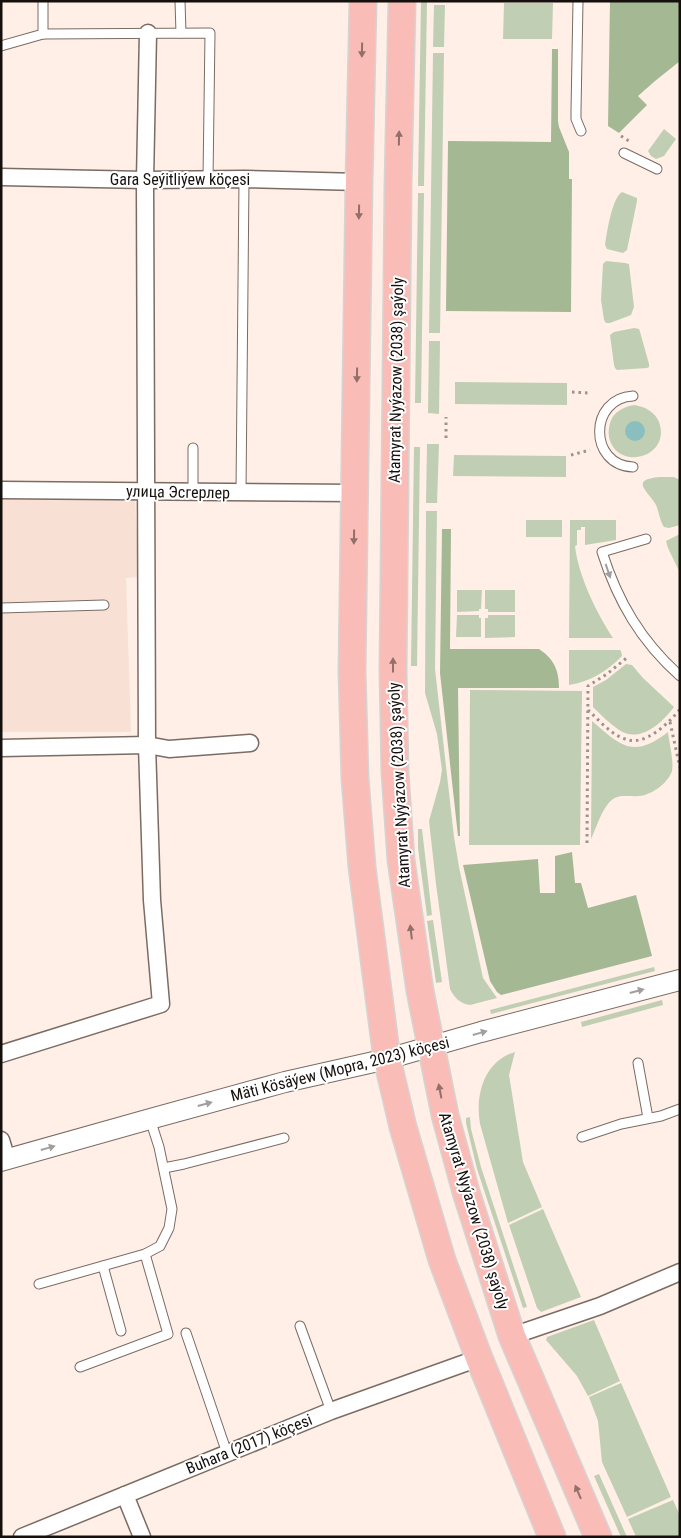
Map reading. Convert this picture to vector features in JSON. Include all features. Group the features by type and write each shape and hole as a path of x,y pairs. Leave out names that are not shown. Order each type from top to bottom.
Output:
{"main road":[{"path":"363,1 352,670 355,778 362,867 387,1059 403,1126 442,1260 479,1358 552,1537"},
{"name":"Atamyrat Nyýazow (2038) şaýoly","path":"402,1 398,186 393,671 395,773 401,860 420,991 451,1142 483,1250 512,1336 598,1537"}],"street":[{"path":"1,1054 161,1004 152,900 147,745 145,180 148,33"},
{"name":"Gara Seýitliýew köçesi","path":"1,177 359,182"},
{"name":"улица Эсгерлер","path":"1,490 355,493"},
{"path":"1,748 147,745 169,749 250,743"},
{"name":"Mäti Kösäýew (Mopra, 2023) köçesi","path":"4,1161 285,1082 387,1059 680,980"},
{"path":"1,1140 4,1161"},
{"path":"512,1336 600,1306 680,1272"},
{"name":"Buhara (2017) köçesi","path":"22,1537 331,1411 479,1358"},
{"path":"125,1495 142,1537"}],"lane":[{"path":"43,1 43,34"},
{"path":"180,1 181,33"},
{"path":"578,1 576,119 581,131"},
{"path":"1,46 43,34 210,33 208,179"},
{"path":"624,152 657,170"},
{"path":"241,492 244,179"},
{"path":"633,396 617,401 608,408 602,419 599,432 601,444 612,458 622,465 633,467"},
{"path":"193,448 193,492"},
{"path":"646,539 602,552 617,592 638,630 659,656 680,676"},
{"path":"1,608 104,605"},
{"path":"638,1063 648,1118"},
{"path":"582,1137 621,1124 661,1116 680,1109"},
{"path":"39,1284 145,1254 160,1246 169,1228 172,1209 159,1147 150,1119"},
{"path":"164,1168 284,1138"},
{"path":"80,1367 168,1334 145,1254"},
{"path":"103,1266 121,1331"},
{"path":"300,1326 331,1411"},
{"path":"186,1333 227,1453"}],"path":[{"path":"572,392 589,392"},
{"path":"446,417 446,438"},
{"path":"571,456 590,450"},
{"path":"587,843 588,686 607,674 629,656"},
{"path":"588,710 616,735 626,740 636,741 648,738 670,721 680,709"},
{"path":"670,721 680,768"}],"shaded area":[{"path":"135,498 139,577 126,578 131,732 1,732 1,499"}],"green space":[{"path":"421,1 427,1 424,186 418,186"},
{"path":"610,1 680,1 680,61 638,96 647,105 619,133 608,126"},
{"path":"504,3 553,3 552,39 503,39"},
{"path":"434,5 445,5 444,47 433,47"},
{"path":"552,49 558,49 558,121 569,152 569,179 572,179 571,312 446,311 448,141 551,142"},
{"path":"433,53 444,53 440,333 429,333"},
{"path":"664,129 676,139 664,156 656,159 648,151"},
{"path":"622,192 637,198 627,250 623,253 607,249 605,245 615,201"},
{"path":"418,193 424,193 421,403 415,403"},
{"path":"606,261 629,264 634,307 631,315 610,323 606,323 604,320 601,300 603,264"},
{"path":"634,328 639,329 649,367 617,370 614,365 610,335 614,332"},
{"path":"429,341 440,341 439,414 428,413"},
{"path":"455,382 567,383 567,405 455,404"},
{"path":"635,405 655,415 659,422 661,434 658,444 651,452 642,456 631,457 622,454 614,448 609,437 609,425 616,413 625,407"},
{"path":"427,444 439,444 437,503 426,503"},
{"path":"414,447 420,447 417,666 411,666"},
{"path":"454,455 566,456 566,477 453,476"},
{"path":"674,477 680,480 680,525 669,528 664,527 656,505 643,487 645,481 650,478"},
{"path":"426,511 437,511 435,669 454,837 483,978 497,998 470,1005 458,1000 450,989 429,821 442,770 437,734 425,693"},
{"path":"526,520 562,520 562,537 526,537"},
{"path":"570,520 616,520 616,540 585,545 585,527 581,527 581,530 577,530 577,545 575,546 584,582 613,638 569,638"},
{"path":"442,529 451,529 450,649 539,649 552,661 557,670 559,682 559,688 458,688 460,836 458,836 440,673"},
{"path":"680,534 680,573 666,541"},
{"path":"457,590 482,590 481,609 479,611 457,612"},
{"path":"485,590 515,590 515,612 488,612 488,609 485,609"},
{"path":"457,615 479,615 479,618 481,618 481,637 456,637"},
{"path":"488,615 515,615 515,637 485,638 485,618 488,618"},
{"path":"569,650 620,650 622,656 598,675 577,684 569,685"},
{"path":"626,664 632,665 674,707 657,725 650,730 635,735 619,730 593,707 593,687 606,680"},
{"path":"470,690 582,691 580,845 469,845"},
{"path":"592,721 611,737 628,746 645,745 668,732 672,771 667,780 654,791 644,795 622,796 613,799 603,812 591,839"},
{"path":"418,829 422,829 432,915 427,916 418,848"},
{"path":"572,852 575,883 581,883 588,908 636,895 652,956 501,995 490,981 463,865 538,859 540,893 555,893 555,856"},
{"path":"433,920 442,982 436,983 427,921"},
{"path":"654,967 655,971 491,1014 490,1010"},
{"path":"662,1000 663,1005 582,1027 581,1022"},
{"path":"515,1052 509,1075 523,1162 542,1207 508,1223 480,1124 479,1102 484,1080 489,1071 504,1056"},
{"path":"470,1117 471,1129 481,1167 527,1307 523,1308 477,1169 466,1123 466,1118"},
{"path":"543,1209 581,1297 541,1312 537,1308 509,1225"},
{"path":"594,1320 620,1381 588,1396 577,1376 546,1340 547,1337"},
{"path":"621,1383 671,1497 627,1517 602,1462 598,1421 589,1397"},
{"path":"599,1474 627,1537 621,1537 594,1476"},
{"path":"673,1500 680,1516 680,1537 636,1537 628,1519"}],"water":[{"path":"635,421 642,424 645,431 642,438 635,441 628,438 625,431 628,424"}]}
